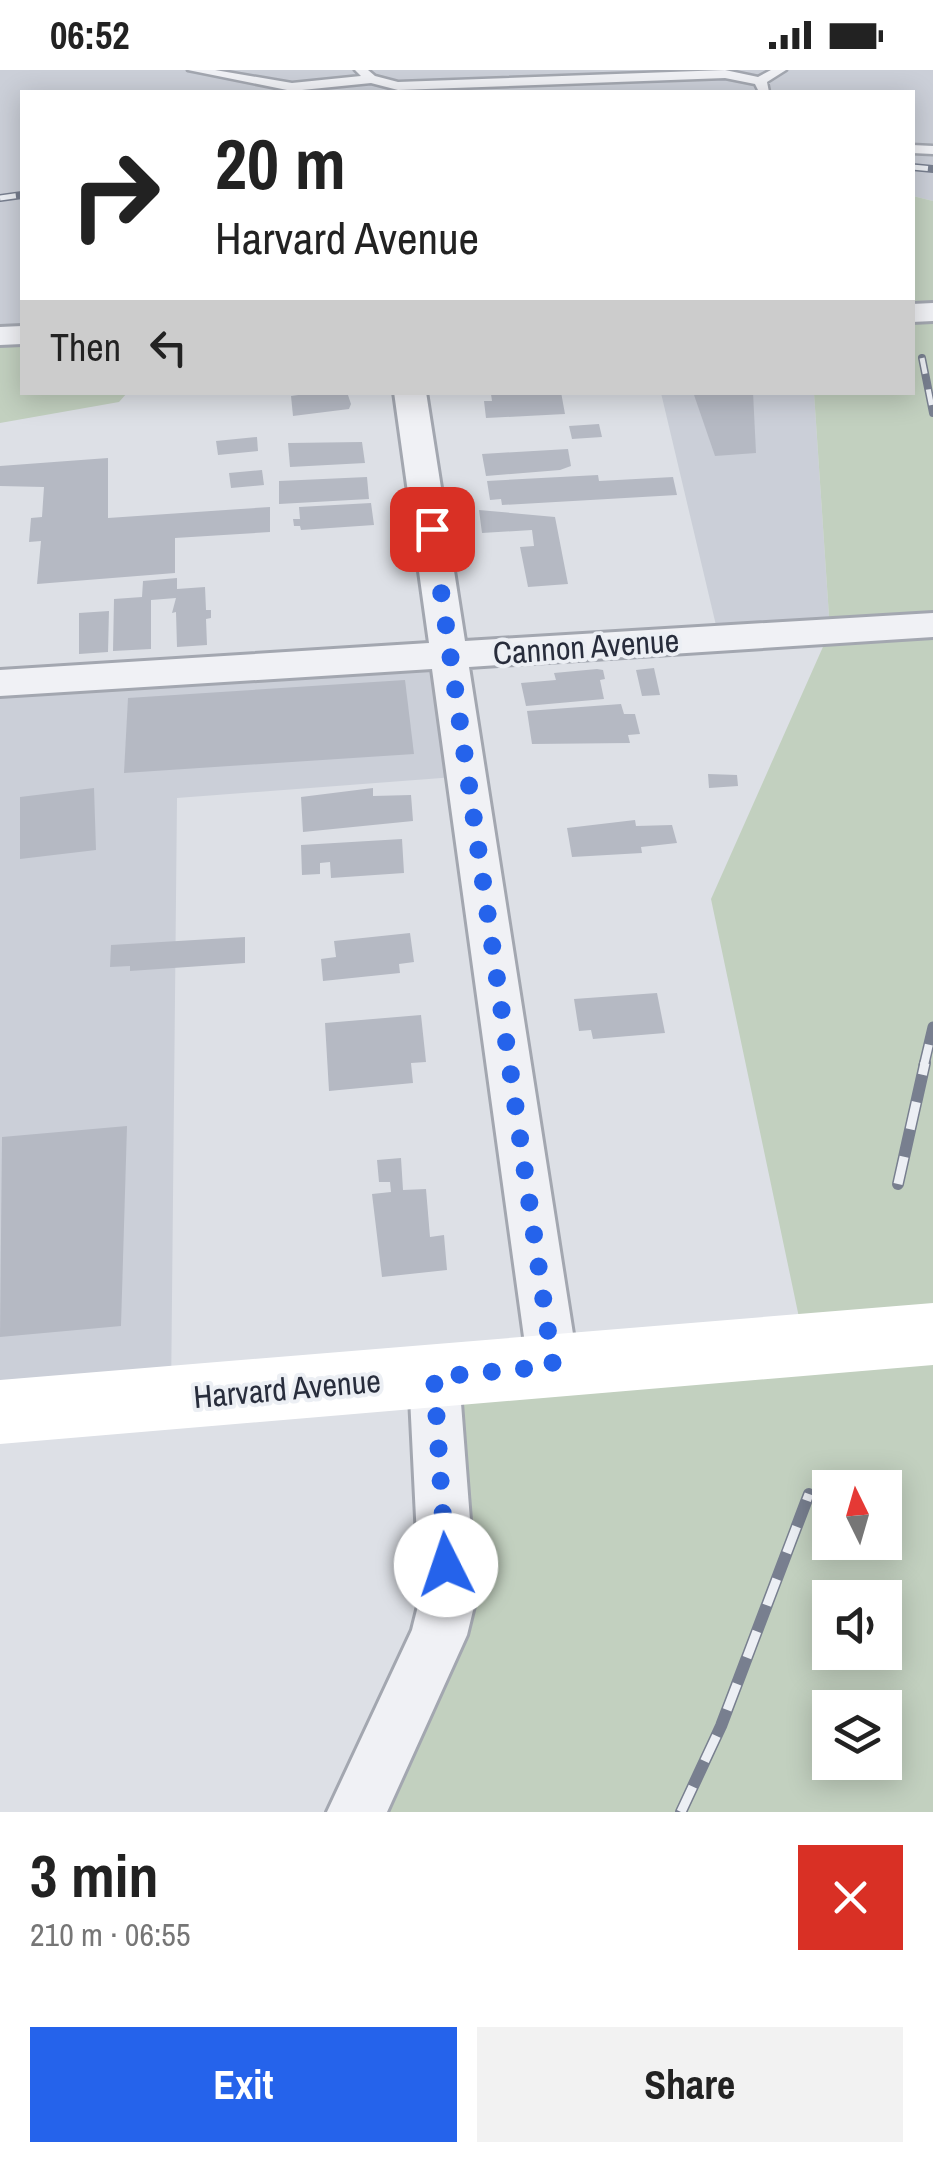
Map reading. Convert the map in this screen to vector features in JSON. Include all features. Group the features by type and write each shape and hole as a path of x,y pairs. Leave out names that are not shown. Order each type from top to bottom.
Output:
{"main road":[{"name":"Harvard Avenue","path":"0,1412 933,1334"}],"street":[{"path":"410,395 553,1366"},
{"name":"Cannon Avenue","path":"0,683 933,625"},
{"path":"357,1812 438,1635 448,1598 434,1377"}],"lane":[{"path":"194,70 292,87 366,74 398,86 424,87 725,74 762,87 780,70"}],"shaded area":[{"path":"0,70 933,70 933,201 915,196 915,90 20,90 20,335 0,336"},
{"path":"661,395 814,395 830,631 719,638"},
{"path":"451,655 468,776 177,798 171,1398 0,1412 0,683"}],"green space":[{"path":"915,196 933,201 933,1812 357,1812 439,1635 434,1377 805,1346 711,899 830,631 814,395 915,395"},
{"path":"20,335 20,395 125,395 119,402 0,423 0,336"}],"building":[{"path":"348,395 351,404 349,409 293,416 291,396"},
{"path":"491,395 562,395 565,414 486,418 484,401 492,401"},
{"path":"694,395 753,395 756,453 715,456"},
{"path":"599,424 602,437 572,439 569,426"},
{"path":"257,437 258,451 218,455 216,441"},
{"path":"362,442 365,463 290,467 288,443"},
{"path":"568,449 571,466 560,470 486,476 482,454"},
{"path":"108,458 108,518 270,507 270,532 175,538 175,573 37,584 41,541 29,542 31,518 42,517 44,487 0,486 0,466"},
{"path":"262,470 264,485 231,488 229,473"},
{"path":"598,475 599,481 673,477 677,495 502,505 501,499 490,500 487,481"},
{"path":"367,477 369,499 279,504 279,481"},
{"path":"371,503 374,525 301,530 294,526 293,519 300,519 299,507"},
{"path":"479,510 555,517 568,584 528,587 520,547 534,546 532,530 482,533"},
{"path":"177,578 177,589 205,587 206,610 211,610 211,618 206,619 207,645 177,647 176,612 172,613 176,598 151,600 151,649 113,651 114,599 142,597 143,581"},
{"path":"109,611 108,652 79,654 79,613"},
{"path":"654,668 660,695 642,696 636,670"},
{"path":"603,670 605,679 600,680 604,699 526,706 521,683 556,680 554,673"},
{"path":"405,680 414,754 124,773 128,698"},
{"path":"621,704 624,714 635,714 640,734 628,735 630,743 532,744 527,711"},
{"path":"708,774 737,775 738,786 709,788"},
{"path":"94,788 96,850 20,859 20,797"},
{"path":"373,788 373,796 411,795 413,821 303,832 301,797"},
{"path":"635,820 636,826 672,825 677,843 641,847 642,853 572,857 567,828"},
{"path":"402,839 404,873 331,878 330,862 320,863 320,874 302,875 301,845"},
{"path":"410,933 414,962 399,964 400,973 323,981 321,959 336,957 334,941"},
{"path":"245,937 245,963 130,971 130,966 110,967 111,945"},
{"path":"657,993 665,1033 593,1039 591,1030 579,1031 574,999"},
{"path":"421,1015 426,1062 411,1063 413,1083 329,1091 325,1023"},
{"path":"127,1126 121,1326 0,1337 2,1137"},
{"path":"401,1158 403,1190 426,1189 430,1237 444,1235 447,1270 382,1277 372,1194 391,1192 390,1182 379,1182 377,1160"}],"railway":[{"path":"915,167 933,169"},
{"path":"0,198 20,195"},
{"path":"922,358 933,413"},
{"path":"924,1065 933,1027"},
{"path":"898,1184 925,1063"},
{"path":"681,1812 721,1726 809,1494"}],"route":[{"path":"432,529 553,1366 434,1377 446,1565"}]}
